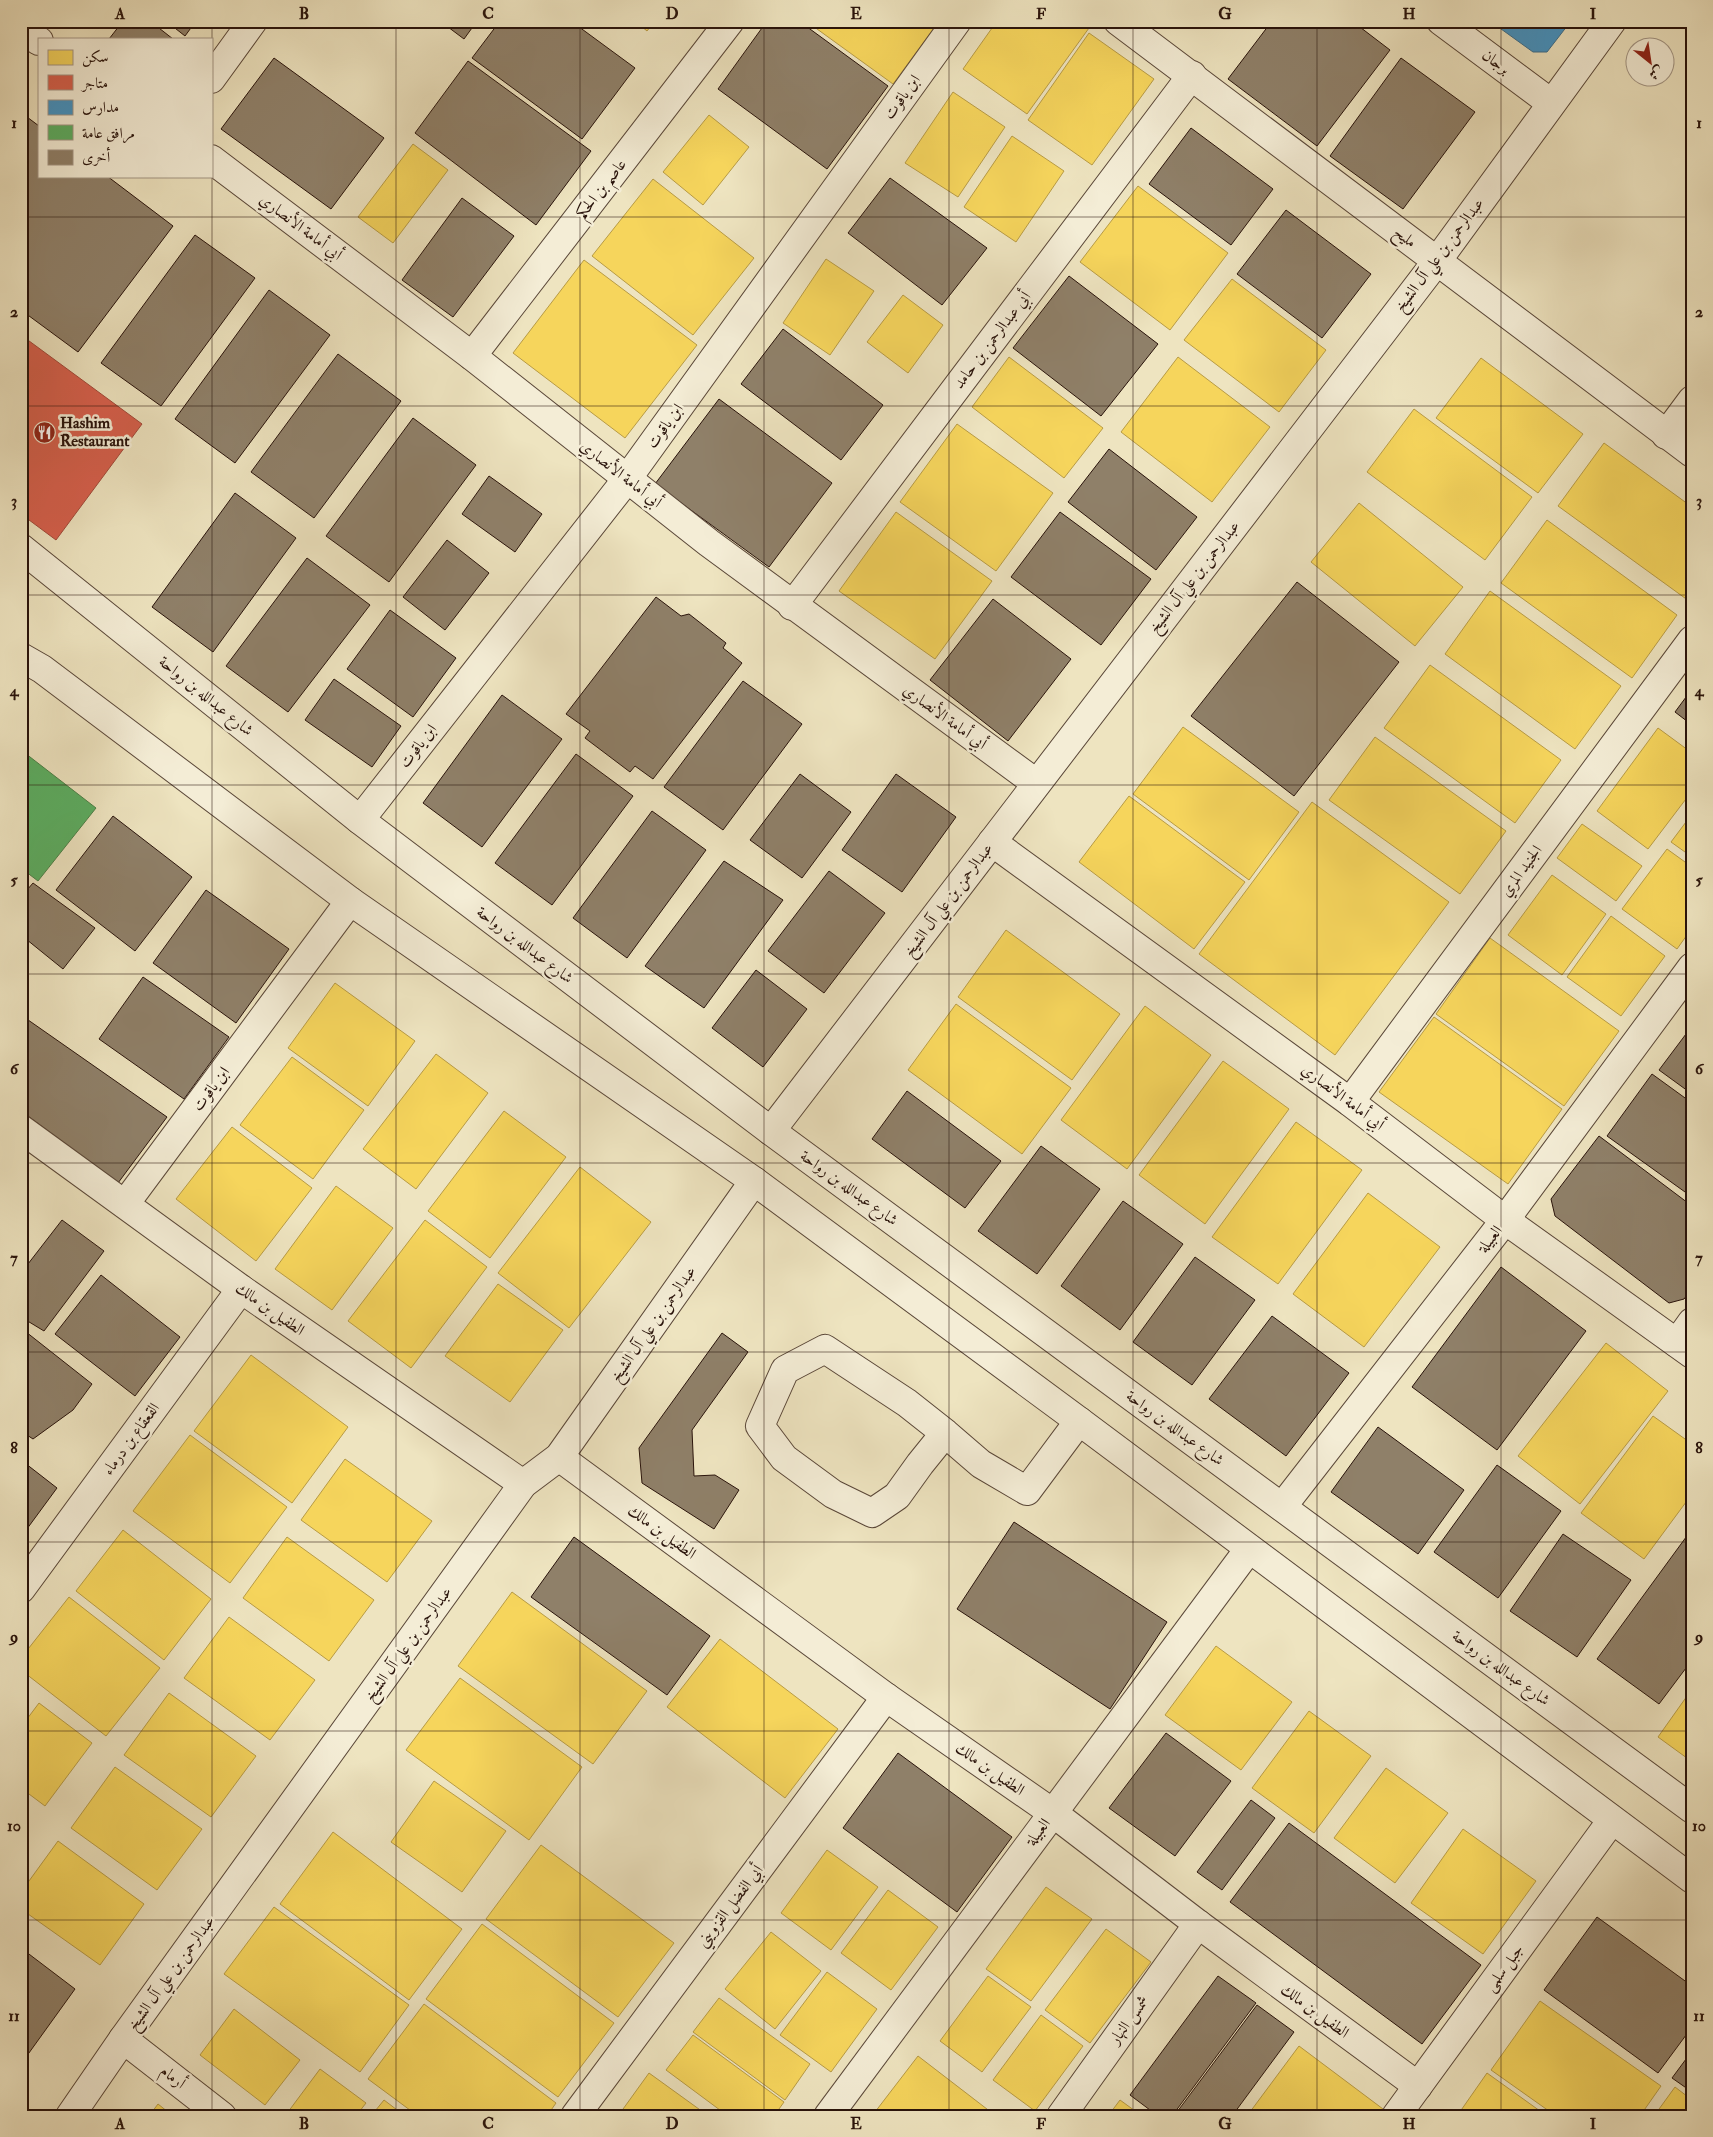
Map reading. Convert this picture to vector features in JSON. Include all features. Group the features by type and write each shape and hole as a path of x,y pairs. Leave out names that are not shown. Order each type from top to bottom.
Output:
{"street":[{"path":"212,78 253,21"},
{"name":"عاصم بن الحكم","path":"472,356 730,21"},
{"name":"ابن ياقوت","path":"360,820 627,479 957,21"},
{"name":"مليح","path":"1118,21 1192,75 1666,435 1692,452"},
{"name":"برجان","path":"1441,21 1551,103"},
{"name":"عبدالرحمن بن علي آل الشيخ","path":"771,1131 1437,261 1612,21"},
{"path":"21,29 38,40"},
{"name":"أبي عبدالرحمن بن حامد","path":"792,606 1192,75"},
{"name":"أبي أمامة الأنصاري","path":"212,160 472,356 627,479 792,606 1036,783"},
{"path":"1666,435 1692,400"},
{"name":"شارع عبدالله بن رواحة","path":"21,548 360,820 771,1131 1692,1809"},
{"path":"21,574 24,571 84,598"},
{"name":"الجنيد المري","path":"1350,1102 1692,640"},
{"path":"21,648 32,663 350,901 754,1181 1692,1879"},
{"name":"أبي أمامة الأنصاري","path":"992,842 1350,1102 1505,1220 1687,1340"},
{"name":"ابن ياقوت","path":"125,1204 350,901"},
{"name":"العبيلة","path":"1282,1507 1505,1220 1692,967"},
{"name":"الطفيل بن مالك","path":"21,1129 241,1289 523,1484"},
{"name":"عبدالرحمن بن علي آل الشيخ","path":"70,2116 123,2039 523,1484 559,1457 754,1181"},
{"name":"القعقاع بن درماء","path":"21,1588 241,1289"},
{"path":"945,1433 897,1496 872,1513 834,1494 784,1458 760,1426 785,1370 825,1349 907,1403 945,1433 981,1464 1027,1491 1079,1421"},
{"name":"الطفيل بن مالك","path":"559,1457 886,1697 1052,1813 1198,1924 1418,2086"},
{"name":"العبيلة","path":"828,2116 1249,1549"},
{"name":"أبي الفضل القزويني","path":"575,2116 886,1697"},
{"name":"جبل سلمى","path":"1396,2116 1612,1820"},
{"name":"شمس النهار","path":"1061,2116 1198,1924"},
{"name":"أرمام","path":"123,2039 222,2116"}],"building: سكن":[{"path":"635,21 655,21 647,31"},
{"path":"806,21 939,21 893,84"},
{"path":"997,21 1079,21 1089,28 1027,114 963,69"},
{"path":"1089,33 1154,79 1092,165 1028,120"},
{"path":"953,92 1005,127 958,197 905,163"},
{"path":"709,115 749,147 703,205 663,172"},
{"path":"1012,136 1064,171 1016,242 964,207"},
{"path":"413,144 448,170 393,243 358,217"},
{"path":"653,179 754,258 693,335 592,256"},
{"path":"1138,186 1228,253 1170,330 1080,262"},
{"path":"826,259 874,291 830,355 783,323"},
{"path":"584,260 697,345 625,438 513,353"},
{"path":"1232,279 1326,350 1279,412 1184,340"},
{"path":"903,295 943,325 908,373 867,342"},
{"path":"1009,357 1103,428 1064,478 972,407"},
{"path":"1178,357 1270,427 1212,502 1121,432"},
{"path":"1481,358 1583,434 1538,493 1436,418"},
{"path":"1414,409 1532,497 1485,560 1367,472"},
{"path":"957,424 1053,493 996,571 900,502"},
{"path":"1604,443 1692,507 1692,597 1689,601 1558,506"},
{"path":"1359,503 1463,587 1415,646 1311,562"},
{"path":"896,512 992,581 935,659 839,591"},
{"path":"1547,520 1677,615 1632,678 1501,583"},
{"path":"1490,591 1621,686 1575,749 1445,654"},
{"path":"1430,665 1561,760 1515,823 1384,728"},
{"path":"1183,727 1299,812 1249,880 1133,794"},
{"path":"1658,728 1692,753 1692,791 1648,849 1597,811"},
{"path":"1375,737 1506,831 1460,894 1329,800"},
{"path":"1129,796 1245,882 1194,949 1079,862"},
{"path":"1312,802 1449,902 1335,1055 1199,954"},
{"path":"1692,814 1692,857 1671,842"},
{"path":"1582,824 1642,866 1616,901 1557,858"},
{"path":"1667,849 1692,867 1692,928 1677,949 1622,909"},
{"path":"1552,875 1606,914 1562,975 1508,935"},
{"path":"1611,916 1665,956 1621,1016 1567,977"},
{"path":"1006,930 1120,1014 1072,1080 958,997"},
{"path":"1490,938 1619,1031 1564,1106 1436,1014"},
{"path":"335,983 415,1041 368,1106 288,1048"},
{"path":"956,1004 1071,1088 1022,1154 908,1070"},
{"path":"1145,1006 1211,1055 1127,1169 1061,1120"},
{"path":"1434,1017 1562,1109 1508,1184 1379,1092"},
{"path":"436,1054 488,1093 416,1189 363,1149"},
{"path":"292,1057 364,1110 313,1179 240,1125"},
{"path":"1223,1061 1289,1109 1205,1224 1139,1175"},
{"path":"504,1111 566,1157 490,1258 428,1211"},
{"path":"1296,1122 1362,1170 1278,1284 1212,1237"},
{"path":"232,1127 312,1188 256,1261 176,1199"},
{"path":"580,1167 651,1222 569,1328 498,1273"},
{"path":"336,1186 393,1228 332,1310 275,1269"},
{"path":"1368,1193 1440,1247 1364,1347 1293,1294"},
{"path":"425,1220 487,1267 411,1368 348,1321"},
{"path":"498,1284 563,1330 510,1402 445,1356"},
{"path":"1606,1343 1668,1391 1580,1504 1518,1456"},
{"path":"251,1355 348,1427 292,1503 194,1431"},
{"path":"1653,1416 1692,1444 1692,1494 1644,1559 1581,1513"},
{"path":"190,1435 287,1507 230,1583 133,1511"},
{"path":"345,1459 432,1521 387,1582 301,1520"},
{"path":"123,1530 211,1599 164,1660 76,1591"},
{"path":"287,1537 374,1600 329,1661 243,1598"},
{"path":"512,1592 647,1691 593,1764 458,1666"},
{"path":"69,1597 160,1668 106,1736 21,1670 21,1658"},
{"path":"229,1617 315,1680 270,1740 184,1678"},
{"path":"720,1639 838,1729 785,1798 667,1707"},
{"path":"1216,1646 1292,1702 1241,1770 1165,1715"},
{"path":"460,1678 582,1767 529,1840 406,1750"},
{"path":"1692,1689 1692,1760 1691,1761 1658,1737"},
{"path":"169,1693 256,1756 211,1817 124,1755"},
{"path":"39,1703 92,1743 45,1806 21,1788 21,1727"},
{"path":"1309,1711 1371,1756 1314,1833 1252,1788"},
{"path":"115,1767 202,1829 157,1890 71,1828"},
{"path":"1386,1768 1448,1813 1395,1883 1334,1838"},
{"path":"434,1781 506,1831 462,1892 391,1842"},
{"path":"1463,1829 1536,1881 1483,1954 1411,1903"},
{"path":"333,1832 462,1929 409,2000 280,1904"},
{"path":"58,1841 144,1904 100,1965 21,1909 21,1892"},
{"path":"541,1845 674,1943 618,2017 486,1919"},
{"path":"827,1850 878,1887 831,1950 781,1913"},
{"path":"1046,1887 1092,1919 1031,2001 986,1969"},
{"path":"888,1890 938,1927 891,1990 841,1953"},
{"path":"274,1907 409,2005 360,2072 224,1974"},
{"path":"482,1924 614,2023 558,2097 426,1999"},
{"path":"1106,1929 1151,1962 1090,2043 1045,2010"},
{"path":"771,1932 821,1971 775,2029 725,1989"},
{"path":"827,1972 877,2009 831,2072 780,2035"},
{"path":"988,1976 1031,2007 982,2072 940,2041"},
{"path":"719,1998 810,2064 785,2100 693,2032"},
{"path":"1540,2001 1661,2086 1640,2116 1556,2116 1491,2070"},
{"path":"424,2004 556,2103 547,2116 418,2116 368,2079"},
{"path":"234,2009 300,2060 265,2105 200,2055"},
{"path":"1041,2015 1083,2046 1035,2111 993,2080"},
{"path":"693,2035 784,2102 774,2116 728,2116 666,2070"},
{"path":"1299,2046 1383,2109 1377,2116 1247,2116"},
{"path":"918,2056 996,2116 879,2116 875,2112"},
{"path":"320,2069 366,2103 356,2116 285,2116"},
{"path":"649,2073 703,2112 701,2116 618,2116"},
{"path":"1487,2073 1547,2116 1457,2116"},
{"path":"1675,2087 1692,2100 1692,2116 1654,2116"},
{"path":"384,2100 405,2116 371,2116"},
{"path":"1120,2100 1142,2116 1108,2116"},
{"path":"158,2104 173,2116 149,2116"}],"building: متاجر":[{"path":"21,335 142,424 56,540 21,514"}],"building: مدارس":[{"path":"1490,21 1571,21 1547,52 1533,52"}],"building: مرافق عامة":[{"path":"21,750 96,808 38,881 21,868"}],"building: أخرى":[{"path":"123,21 150,21 172,38 110,38"},
{"path":"166,21 196,21 185,36"},
{"path":"440,21 477,21 464,39"},
{"path":"500,21 571,21 635,68 582,139 472,58"},
{"path":"767,21 799,21 888,86 827,169 718,89"},
{"path":"1272,21 1352,21 1390,50 1317,146 1228,79"},
{"path":"274,58 384,138 331,209 221,129"},
{"path":"1401,58 1475,112 1403,209 1330,156"},
{"path":"468,61 591,151 536,225 415,133"},
{"path":"23,114 38,125 38,178 110,178 173,226 78,352 21,310 21,116"},
{"path":"1191,128 1273,189 1231,245 1149,184"},
{"path":"890,178 987,248 942,305 848,233"},
{"path":"462,198 514,236 453,317 402,280"},
{"path":"1286,210 1371,274 1322,338 1237,274"},
{"path":"195,235 255,278 161,406 101,363"},
{"path":"1069,276 1158,344 1101,416 1013,348"},
{"path":"269,290 330,335 235,463 175,419"},
{"path":"783,329 883,405 841,460 741,384"},
{"path":"338,354 401,401 314,518 251,472"},
{"path":"719,399 832,483 769,567 655,484"},
{"path":"413,418 476,465 389,582 326,536"},
{"path":"1109,449 1197,517 1156,570 1068,502"},
{"path":"489,476 542,514 515,552 462,514"},
{"path":"235,493 296,538 213,652 152,607"},
{"path":"1060,512 1151,579 1101,645 1011,577"},
{"path":"447,540 489,573 445,630 403,597"},
{"path":"307,558 370,605 288,712 226,666"},
{"path":"1297,582 1399,662 1294,796 1191,716"},
{"path":"656,597 681,616 689,614 726,643 723,648 742,663 653,779 635,766 630,772 585,738 590,731 566,714"},
{"path":"993,599 1071,659 1008,741 930,680"},
{"path":"390,610 456,658 413,717 347,669"},
{"path":"334,679 401,726 372,767 305,720"},
{"path":"743,681 802,724 723,830 664,787"},
{"path":"1692,689 1692,725 1675,712"},
{"path":"502,695 562,739 482,847 423,803"},
{"path":"576,754 633,796 552,905 495,863"},
{"path":"800,774 851,812 802,878 750,840"},
{"path":"896,774 956,817 902,892 842,850"},
{"path":"652,811 706,850 627,958 573,918"},
{"path":"113,816 192,877 135,951 56,890"},
{"path":"724,861 783,900 704,1008 645,966"},
{"path":"829,871 885,913 824,993 768,951"},
{"path":"33,883 95,928 63,969 21,935 21,897"},
{"path":"206,890 289,949 236,1023 153,963"},
{"path":"756,970 807,1009 763,1067 712,1028"},
{"path":"143,977 229,1037 184,1099 99,1039"},
{"path":"21,1015 167,1117 118,1183 21,1111"},
{"path":"1692,1026 1692,1094 1659,1070"},
{"path":"1652,1074 1692,1103 1692,1197 1607,1136"},
{"path":"907,1091 1001,1161 965,1208 872,1139"},
{"path":"1599,1136 1692,1206 1692,1289 1684,1299 1669,1303 1555,1216 1551,1199"},
{"path":"1041,1146 1100,1189 1037,1274 978,1231"},
{"path":"1123,1201 1183,1244 1120,1330 1061,1286"},
{"path":"62,1220 104,1251 44,1331 21,1317 21,1273"},
{"path":"1195,1257 1255,1300 1192,1385 1133,1342"},
{"path":"1501,1267 1586,1331 1497,1450 1412,1387"},
{"path":"101,1275 180,1337 135,1396 55,1334"},
{"path":"1272,1316 1349,1373 1286,1456 1209,1399"},
{"path":"21,1328 92,1384 73,1410 33,1439 21,1431"},
{"path":"722,1333 748,1352 692,1430 694,1476 715,1475 739,1490 714,1529 642,1483 639,1448"},
{"path":"1378,1427 1464,1490 1418,1554 1331,1492"},
{"path":"21,1460 57,1488 21,1537"},
{"path":"1497,1465 1561,1511 1498,1598 1434,1552"},
{"path":"1014,1522 1167,1622 1110,1709 957,1609"},
{"path":"1692,1529 1692,1660 1659,1704 1597,1659"},
{"path":"1563,1534 1631,1580 1577,1657 1510,1611"},
{"path":"574,1537 710,1636 667,1695 531,1597"},
{"path":"1166,1733 1231,1781 1175,1856 1109,1808"},
{"path":"898,1753 1012,1837 957,1912 843,1828"},
{"path":"1251,1800 1275,1818 1222,1890 1197,1872"},
{"path":"1289,1823 1481,1965 1422,2044 1230,1902"},
{"path":"1597,1917 1692,1986 1692,2027 1658,2073 1544,1990"},
{"path":"21,1948 75,1989 21,2064"},
{"path":"1218,1976 1256,2003 1172,2116 1158,2116 1130,2095"},
{"path":"1257,2005 1294,2032 1232,2116 1174,2116"},
{"path":"1692,2051 1692,2092 1672,2078"}],"place":[{"name":"Hashim Restaurant","path":"44,432"}]}
